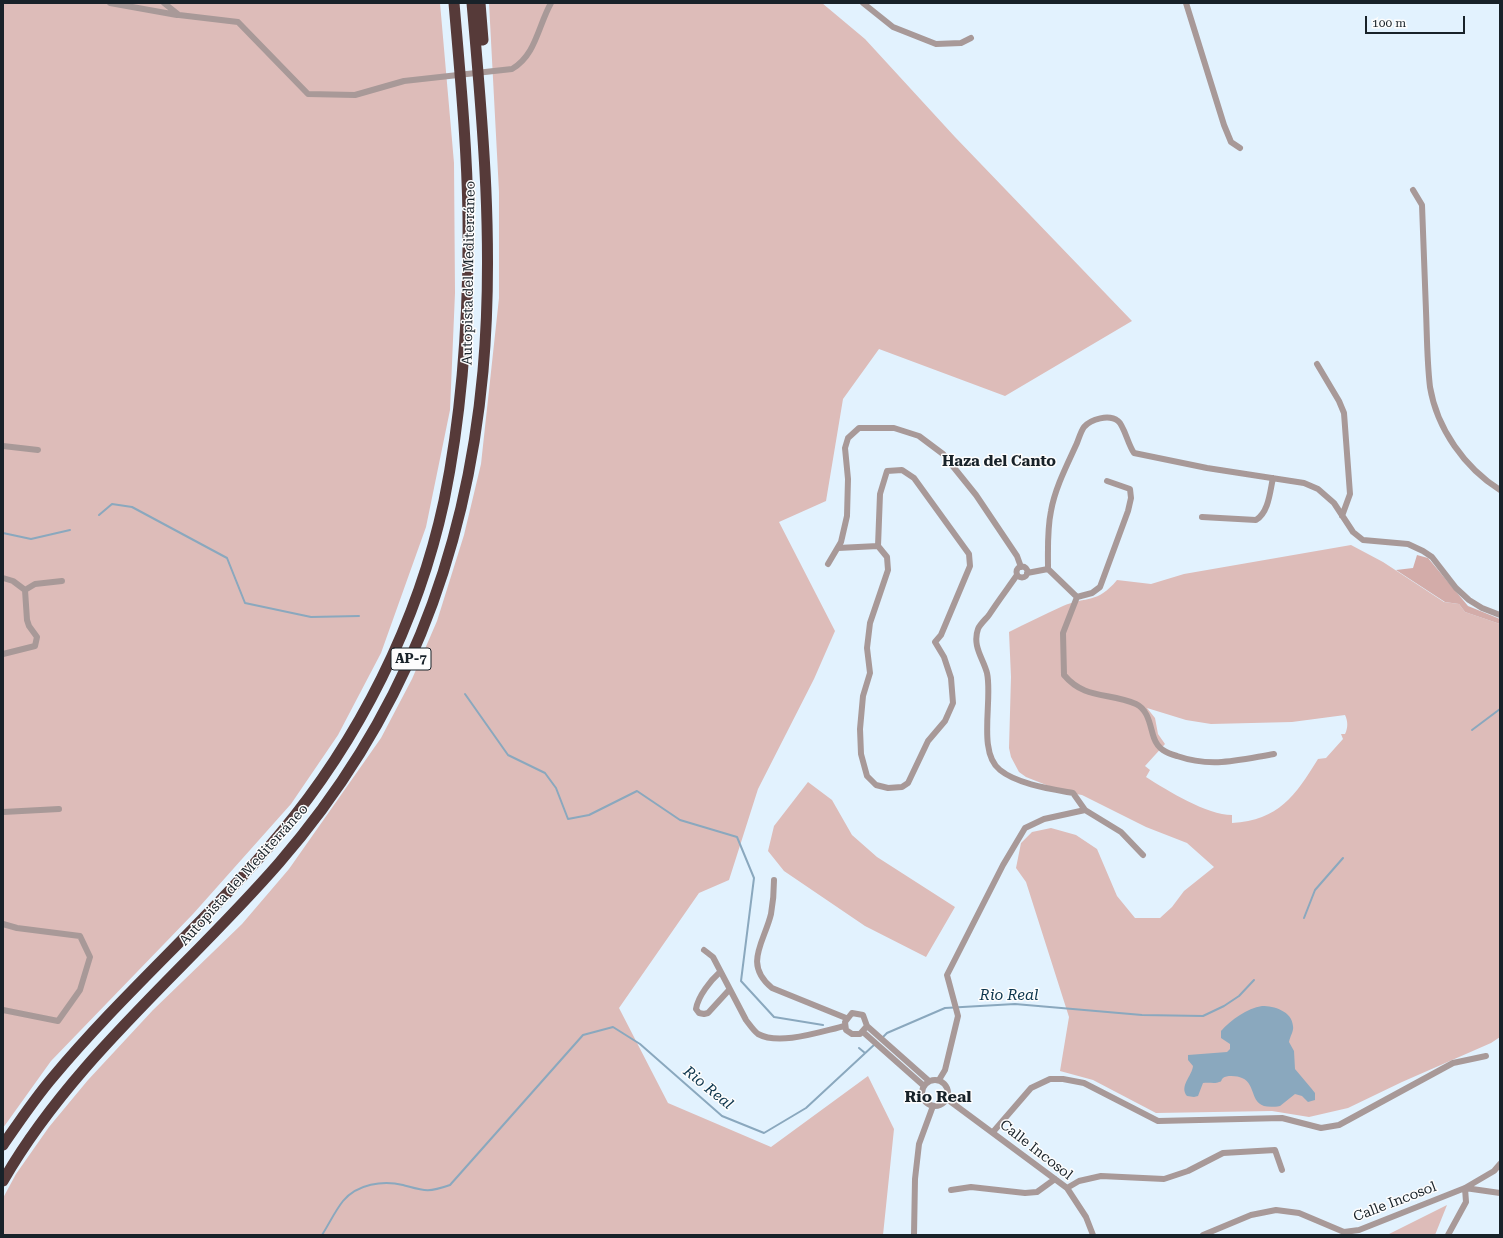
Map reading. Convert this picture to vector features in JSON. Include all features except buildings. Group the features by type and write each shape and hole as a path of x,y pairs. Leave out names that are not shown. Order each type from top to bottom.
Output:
{"highway":[{"path":"446,3 456,110 462,225 468,273"},
{"name":"Autopista del Mediterráneo","path":"3,1145 46,1085 78,1048 215,905 280,834 335,760 372,697 408,618 431,549 444,502 460,403 468,273 465,153 454,3"},
{"name":"Autopista del Mediterráneo","path":"3,1181 41,1123 82,1072 132,1017 231,916 321,812 356,760 387,708 423,630 437,594 460,513 474,441 483,370 487,232 481,110 472,3"},
{"path":"480,3 491,202 487,232"}],"street":[{"path":"110,3 179,15 238,22 308,94 355,95 404,80 505,71 512,69 525,60 531,51 551,3"},
{"path":"164,3 179,15"},
{"path":"863,3 893,27 936,44 962,43 972,38"},
{"path":"1186,3 1224,125 1231,142 1240,148"},
{"path":"1413,190 1422,205 1428,361 1433,399 1441,422 1457,450 1473,470 1500,490"},
{"path":"1317,364 1340,402 1344,413 1350,494 1342,516"},
{"path":"1077,597 1048,569 1048,531 1051,509 1065,469 1084,427 1092,420 1117,420 1121,424 1128,445 1134,453 1207,468 1304,483 1318,489 1334,503 1353,532 1363,540 1408,544 1432,557 1456,588 1469,600 1482,608 1500,615"},
{"path":"828,564 841,542 847,516 848,479 845,448 848,438 858,428 894,428 919,436 943,454 980,501 1017,556 1021,567"},
{"path":"3,446 38,450"},
{"path":"902,470 914,478 969,554 970,566 941,635 935,642 944,657 951,678 953,703 945,721 928,741 908,783 902,786 888,788 876,785 867,776 861,754 860,729 863,696 870,673 867,648 870,622 888,570 887,557 878,546 880,494 887,471 902,470"},
{"path":"1202,518 1256,520 1261,517 1266,507 1273,478"},
{"path":"1077,597 1092,593 1100,586 1128,511 1131,498 1130,489 1107,481"},
{"path":"838,548 878,546"},
{"path":"1021,567 1026,568 1028,572"},
{"path":"1021,567 1017,570 1017,575 978,629 978,654 987,673 987,732 990,755 1000,770 1031,785 1073,793 1085,810 1121,832 1143,855"},
{"path":"1017,575 1023,578 1028,572 1048,569"},
{"path":"3,578 13,581 25,590 27,620 29,626 36,635 36,643 30,648 3,654"},
{"path":"25,590 35,584 62,581"},
{"path":"1077,597 1063,633 1062,648 1064,675 1072,684 1091,694 1118,698 1138,705 1150,723 1158,746 1167,753 1197,763 1229,762 1274,754"},
{"path":"3,812 59,809"},
{"path":"939,1080 945,1070 958,1016 947,975 1003,865 1025,828 1044,819 1085,810"},
{"path":"774,880 771,913 756,957 759,973 764,982 772,988 846,1018"},
{"path":"3,924 16,928 80,936 90,957 80,990 58,1021 3,1010"},
{"path":"704,950 713,957 752,1029 759,1034 770,1038 783,1039 845,1026"},
{"path":"720,972 714,978 697,1003 696,1009 699,1013 708,1013 730,990"},
{"path":"924,1086 872,1040 865,1029 865,1018 860,1013 852,1013 846,1018 845,1026 852,1034 865,1029 875,1033 929,1081"},
{"path":"993,1132 1031,1088 1050,1080 1063,1079 1084,1083 1158,1120 1282,1118 1321,1128 1340,1125 1453,1063 1486,1056"},
{"path":"939,1080 946,1084 949,1091 947,1099 944,1104 932,1106 928,1104 922,1096 924,1086 929,1081 939,1080"},
{"name":"Calle Incosol","path":"947,1099 1067,1188 1086,1217 1093,1235"},
{"path":"914,1235 915,1179 919,1144 932,1106"},
{"path":"1067,1188 1079,1181 1101,1176 1164,1179 1188,1171 1223,1153 1236,1151 1275,1150 1282,1170"},
{"name":"Calle Incosol","path":"1203,1235 1251,1215 1276,1210 1299,1213 1344,1232 1359,1230 1465,1188 1494,1171 1500,1164"},
{"path":"951,1190 971,1187 1025,1193 1037,1192 1055,1179"},
{"path":"1448,1235 1466,1202 1465,1188 1500,1193"}],"shaded area":[{"path":"3,3 440,3 454,163 455,293 450,410 426,527 381,653 338,735 291,804 193,914 51,1061 3,1128"},
{"path":"489,3 822,3 865,39 955,137 1132,321 1005,396 879,349 843,399 826,501 779,522 835,631 814,679 758,789 729,880 699,893 619,1008 668,1103 771,1147 868,1076 894,1129 883,1235 3,1235 3,1198 16,1174 49,1127 88,1080 153,1010 242,924 289,869 381,738 412,679 437,621 464,535 481,464 499,298 499,192"},
{"path":"1351,545 1383,562 1444,602 1459,604 1465,612 1500,624 1500,1037 1491,1043 1402,1082 1348,1108 1309,1117 1272,1111 1156,1113 1093,1080 1060,1071 1069,1017 1026,882 1016,868 1021,843 1032,832 1051,828 1076,835 1097,849 1117,896 1135,918 1160,918 1172,907 1184,891 1214,867 1187,843 1146,827 1082,795 1064,792 1026,777 1019,772 1011,757 1009,748 1011,677 1009,632 1063,606 1104,593 1117,580 1151,584 1184,574","holes":["1147,708 1186,720 1211,724 1292,722 1345,715 1347,720 1347,729 1345,734 1341,734 1343,739 1326,758 1318,759 1293,795 1284,804 1262,817 1232,823 1232,815 1222,814 1200,807 1146,777 1150,770 1145,766 1165,744 1158,734 1155,718"]},
{"path":"1417,555 1428,558 1468,606 1500,619 1500,624 1465,612 1459,604 1445,602 1396,570 1413,568"},
{"path":"808,782 832,800 852,835 877,857 955,907 926,957 865,926 784,871 768,851 774,826"},
{"path":"1447,1205 1435,1235 1387,1235"}],"water":[{"path":"1262,1006 1282,1010 1292,1021 1293,1030 1289,1042 1294,1051 1295,1069 1315,1093 1315,1100 1308,1102 1302,1096 1295,1094 1280,1106 1269,1107 1262,1105 1258,1102 1247,1081 1240,1077 1232,1076 1227,1076 1217,1083 1203,1083 1198,1096 1187,1096 1184,1088 1193,1066 1188,1060 1188,1055 1227,1052 1230,1049 1230,1044 1221,1038 1221,1031 1240,1015 1251,1009"}],"waterway":[{"path":"99,515 112,504 132,507 227,558 245,603 311,617 359,616"},
{"path":"3,533 31,539 70,530"},
{"path":"465,694 508,755 545,773 556,788 568,819 589,815 637,791 680,820 737,837 754,878 741,981 774,1017 823,1025"},
{"name":"Rio Real","path":"1472,730 1500,709"},
{"name":"Rio Real","path":"1304,918 1315,890 1343,858"},
{"name":"Rio Real","path":"882,1038 887,1033 945,1008 1015,1004 1142,1015 1203,1016 1224,1006 1239,996 1254,980"},
{"name":"Rio Real","path":"322,1235 343,1201 349,1195 363,1187 379,1183 387,1183 403,1185 416,1189 431,1190 450,1185 583,1035 613,1027 640,1044 722,1116 764,1133 806,1108 875,1044"},
{"name":"Rio Real","path":"859,1048 865,1053"}],"district":[{"name":"Haza del Canto","path":"999,462"},
{"name":"Rio Real","path":"938,1097"}]}
